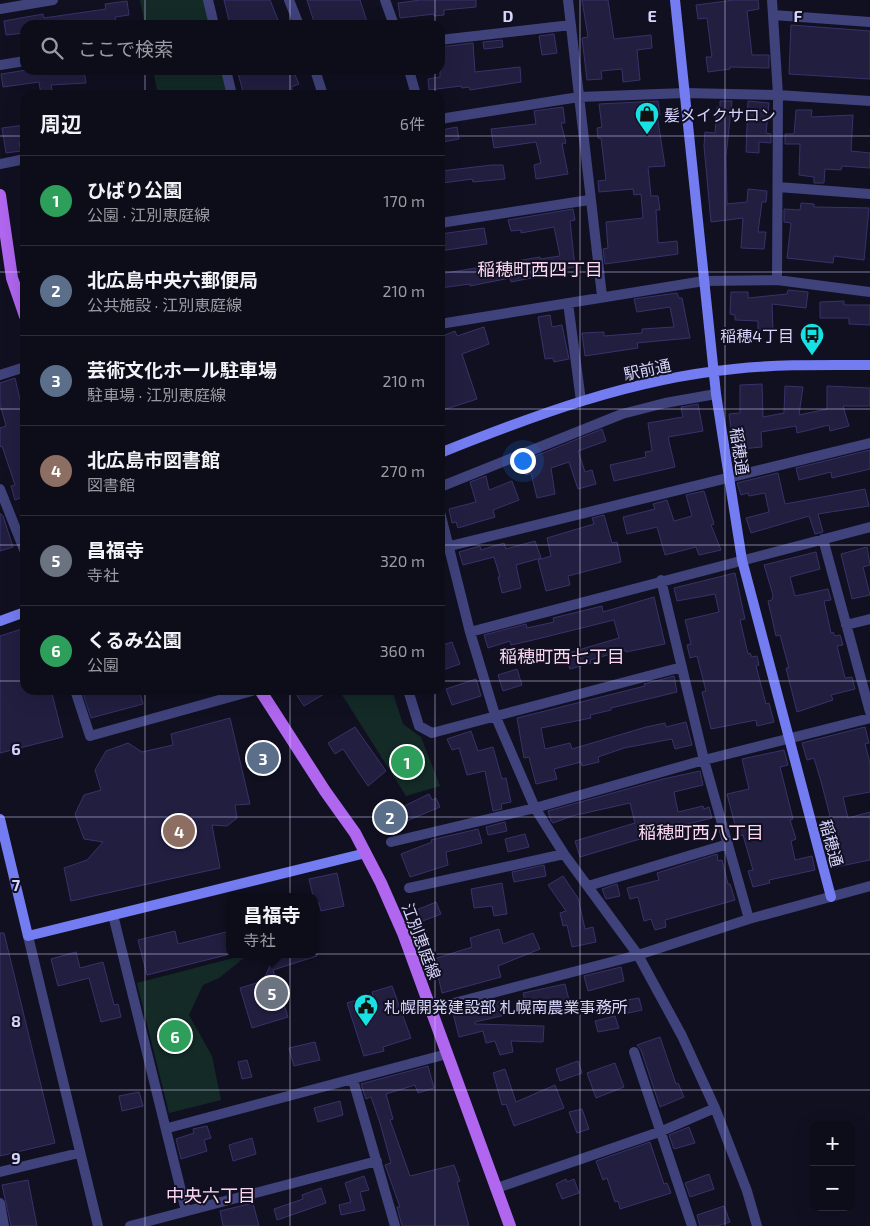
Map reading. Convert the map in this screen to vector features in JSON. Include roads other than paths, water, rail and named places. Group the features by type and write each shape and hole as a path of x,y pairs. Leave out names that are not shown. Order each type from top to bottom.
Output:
{"main road":[{"path":"0,195 12,278 20,301"},
{"name":"江別恵庭線","path":"263,695 366,853 403,933 498,1188 510,1226"}],"street":[{"path":"0,9 53,0"},
{"path":"208,0 213,20"},
{"path":"289,0 297,20"},
{"path":"385,0 392,20"},
{"path":"568,0 602,296"},
{"name":"稲穂通","path":"675,0 716,394 742,560 831,897"},
{"path":"772,0 778,95 777,280"},
{"path":"773,15 870,22"},
{"path":"445,39 571,25"},
{"path":"0,65 20,62"},
{"path":"227,75 231,90"},
{"path":"317,75 322,90"},
{"path":"410,75 415,90"},
{"path":"445,118 580,97 685,93 778,95 870,101"},
{"path":"0,164 20,160"},
{"path":"778,187 870,194"},
{"path":"445,222 590,200"},
{"path":"445,323 602,296 704,281 777,280 870,292"},
{"path":"568,303 581,401"},
{"name":"駅前通","path":"445,451 538,414 581,401 666,380 735,369 870,365"},
{"path":"0,375 20,369"},
{"path":"445,485 580,429 622,414 665,403 716,394"},
{"path":"450,546 870,443"},
{"path":"0,489 5,518 20,544"},
{"path":"470,632 661,580 870,527"},
{"path":"445,529 470,632 495,715 535,808 564,854 638,955 682,1036 715,1108 747,1191 757,1226"},
{"path":"823,539 870,712"},
{"path":"661,580 704,760 749,919"},
{"path":"0,621 20,614"},
{"path":"846,625 870,619"},
{"path":"410,695 419,726 432,733 682,667"},
{"path":"77,695 90,736 237,695"},
{"path":"391,842 535,808 704,760 870,718"},
{"path":"0,819 98,1226"},
{"path":"588,886 728,844"},
{"path":"28,936 366,853"},
{"path":"409,888 564,854"},
{"path":"431,1009 638,955 749,919 870,886"},
{"path":"113,915 168,1128 186,1211"},
{"path":"634,1052 662,1131 692,1226"},
{"path":"168,1128 447,1054"},
{"path":"353,1080 395,1226"},
{"path":"498,1188 662,1131 715,1108"},
{"path":"0,1172 79,1153"},
{"path":"130,1226 377,1161"},
{"path":"0,1203 4,1226"}],"place":[{"name":"髪メイクサロン","path":"647,135"},
{"name":"稲穂4丁目","path":"812,356"},
{"name":"芸術文化ホール駐車場","path":"263,758"},
{"name":"ひばり公園","path":"407,762"},
{"name":"北広島中央六郵便局","path":"390,817"},
{"name":"北広島市図書館","path":"179,831"},
{"name":"昌福寺","path":"272,993"},
{"name":"札幌開発建設部 札幌南農業事務所","path":"366,1027"},
{"name":"くるみ公園","path":"175,1036"}],"district":[{"name":"稲穂町西四丁目","path":"540,269"},
{"name":"稲穂町西七丁目","path":"562,656"},
{"name":"稲穂町西八丁目","path":"701,832"},
{"name":"中央六丁目","path":"211,1195"}]}
